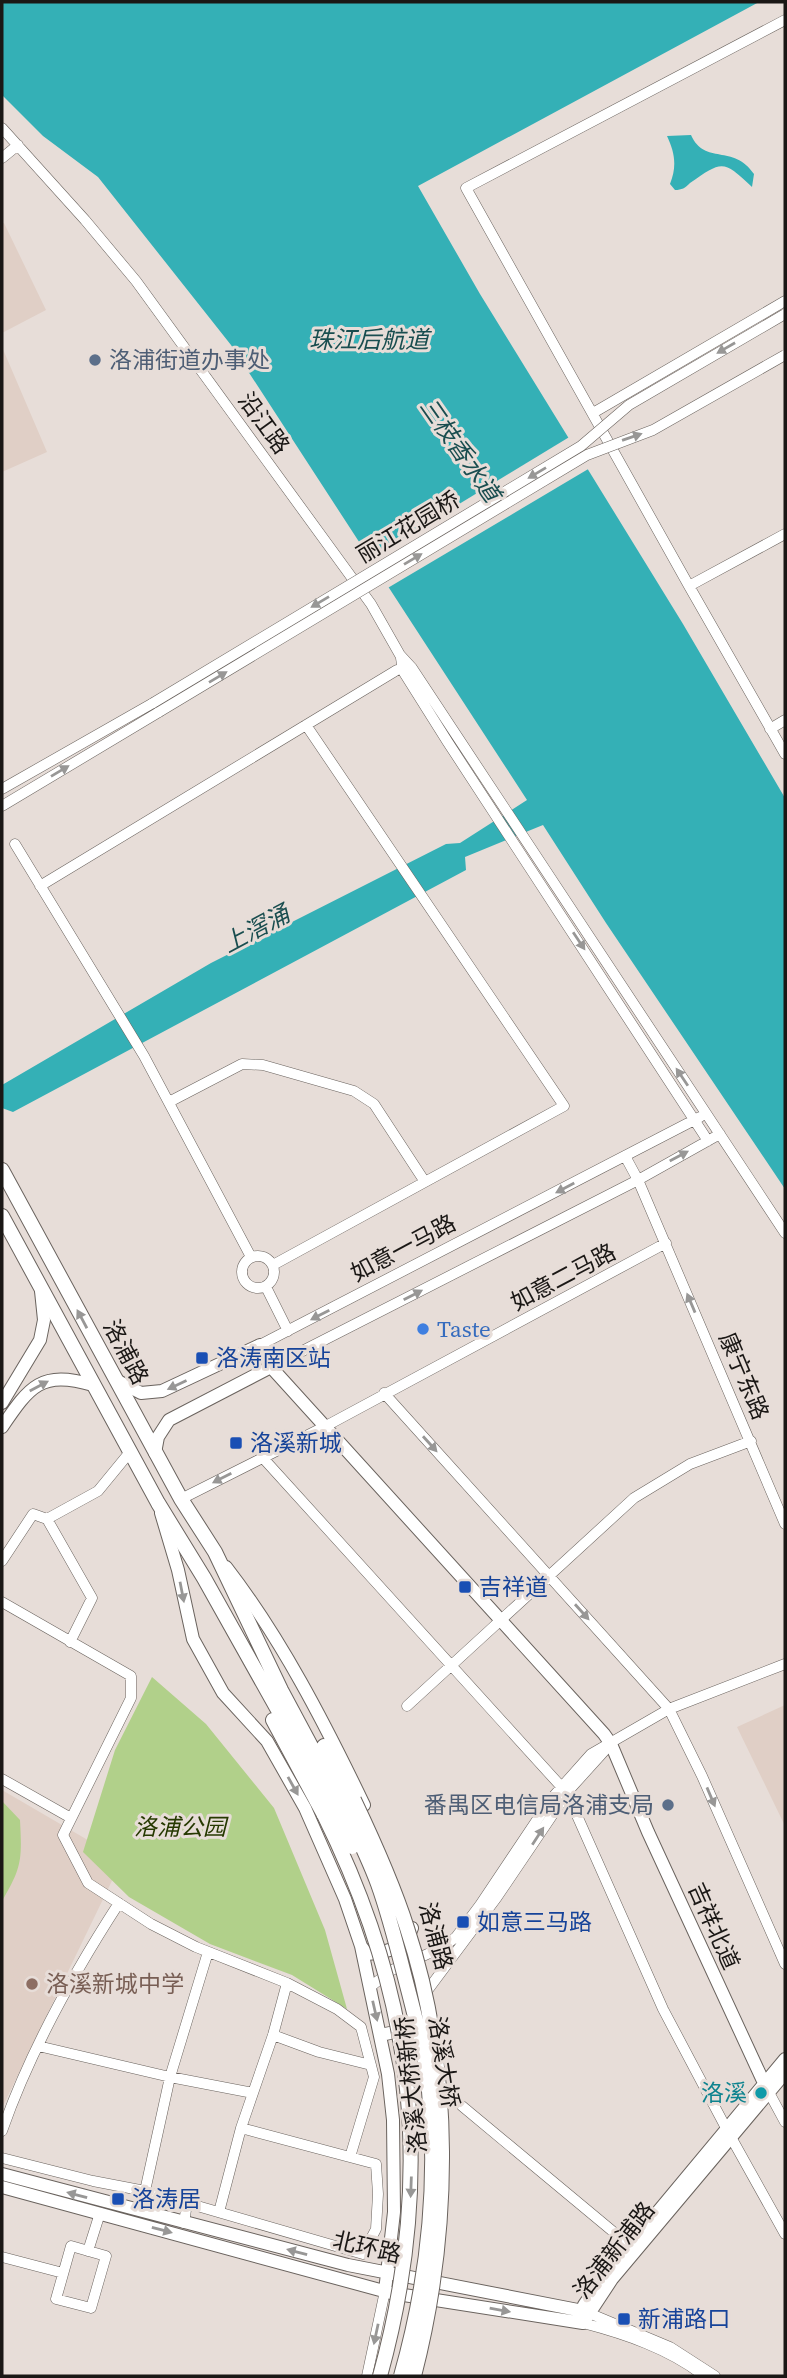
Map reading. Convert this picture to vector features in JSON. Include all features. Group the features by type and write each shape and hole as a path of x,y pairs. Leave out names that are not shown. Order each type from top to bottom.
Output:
{"highway":[{"name":"洛浦路","path":"2,1170 155,1453 215,1552"},
{"name":"洛浦路","path":"2,1216 158,1503"},
{"path":"158,1503 189,1567 339,1808"},
{"path":"215,1552 339,1808"},
{"name":"洛溪大桥新桥","path":"339,1808 398,2020 408,2078 412,2142 406,2246 397,2305 380,2376"},
{"name":"洛溪大桥新桥","path":"339,1808 390,1881 408,1929 421,1978 434,2047 442,2163 438,2251 415,2376"},
{"name":"洛溪大桥","path":"339,1808 369,1886 392,1957 415,2048 421,2092 424,2160 421,2225 414,2286 392,2376"},
{"name":"洛溪大桥","path":"339,1808 368,1859 385,1905 423,2047 429,2091 432,2160 429,2225 422,2287 401,2376"}],"main road":[{"path":"2,1403 40,1340 44,1320 41,1287"},
{"name":"如意一马路","path":"114,1379 141,1393 162,1391 260,1345"},
{"path":"260,1345 271,1367 596,1723 611,1744"},
{"name":"如意一马路","path":"155,1453 158,1437 169,1420 271,1367"},
{"path":"2,1427 27,1393 47,1381 67,1378 93,1385"},
{"name":"洛浦路","path":"158,1503 178,1570 193,1639 223,1693 267,1741 305,1808 345,1899 361,1946 391,2097 395,2153 394,2212 385,2291"},
{"name":"洛浦路","path":"215,1552 258,1612 330,1738 374,1827 413,1927 433,2025 443,2105 440,2251 432,2300"},
{"name":"吉祥北道","path":"611,1744 654,1844 767,2088"},
{"path":"361,1946 367,1954 399,1947 410,1937 413,1927"},
{"path":"380,2035 433,2025"},
{"name":"洛浦新浦路","path":"586,2316 633,2248 767,2088 785,2059"},
{"name":"洛浦新浦路","path":"767,2088 785,2073"},
{"name":"北环路","path":"2,2175 387,2274 586,2316"},
{"name":"北环路","path":"2,2188 385,2291 432,2300 586,2316"}],"street":[{"path":"785,20 466,188 785,754"},
{"name":"沿江路","path":"2,128 136,281 371,604 400,655 412,668 519,841"},
{"path":"2,159 18,145"},
{"path":"593,412 785,301"},
{"name":"丽江花园桥","path":"156,708 581,446 629,405 785,314"},
{"name":"丽江花园桥","path":"156,708 587,455 653,430 785,355"},
{"path":"688,586 785,534"},
{"path":"40,886 397,670"},
{"path":"2,789 156,708"},
{"path":"2,806 156,708"},
{"path":"770,729 785,720"},
{"path":"273,1265 564,1106 306,725"},
{"path":"519,841 785,1233"},
{"path":"519,841 708,1141"},
{"path":"15,844 139,1047 251,1257"},
{"path":"169,1102 242,1064 263,1065 354,1091 373,1104 425,1182"},
{"name":"如意一马路","path":"260,1345 706,1113"},
{"name":"如意一马路","path":"271,1367 638,1180 720,1134"},
{"name":"康宁东路","path":"625,1156 666,1243 785,1524"},
{"name":"如意二马路","path":"181,1499 326,1426 666,1243"},
{"path":"264,1256 273,1265 274,1277 265,1287 253,1287 244,1279 243,1266 251,1257 264,1256"},
{"path":"265,1287 288,1331"},
{"path":"384,1393 669,1709 702,1776 785,1964"},
{"path":"407,1706 634,1498 690,1464 751,1441"},
{"path":"47,1520 98,1491 130,1452"},
{"path":"263,1458 564,1789 663,2009 785,2234"},
{"path":"2,1561 33,1514 47,1520 92,1598 70,1642"},
{"path":"2,1602 131,1676 131,1698 63,1835 88,1883 151,1924 208,1952 287,1983 337,2009 361,2026 374,2077 350,2157"},
{"path":"370,1987 392,1970 443,1947 456,1937 591,1754 669,1709 785,1664"},
{"path":"2,1779 71,1818"},
{"path":"427,1991 497,1897 564,1789"},
{"path":"2,2131 38,2046 93,1942 119,1903"},
{"path":"145,2191 170,2077 208,1952"},
{"path":"219,2212 241,2128 273,2035 287,1983"},
{"path":"273,2035 319,2052 371,2065"},
{"path":"38,2046 253,2093"},
{"name":"吉祥北道","path":"767,2088 785,2122"},
{"path":"463,2106 633,2248"},
{"path":"2,2158 145,2191 363,2254 376,2229 376,2164 241,2128"},
{"path":"184,2223 187,2203"},
{"path":"88,2251 100,2213"},
{"path":"71,2246 106,2256 92,2308 56,2299 63,2273 71,2246"},
{"path":"2,2257 63,2273"},
{"path":"367,2376 385,2291"},
{"name":"洛浦路","path":"415,2376 432,2300"},
{"name":"北环路","path":"586,2316 611,2330 652,2346 704,2376"},
{"name":"北环路","path":"586,2316 670,2347 715,2376"}],"shaded area":[{"path":"2,223 46,310 2,333"},
{"path":"2,347 47,452 2,472"},
{"path":"785,1705 785,1826 737,1727"},
{"name":"洛溪新城中学","path":"2,1790 122,1860 2,2108"}],"green space":[{"name":"洛浦公园","path":"152,1677 206,1724 274,1808 325,1930 347,2009 292,1975 210,1944 129,1897 83,1852 115,1750"},
{"path":"2,1801 20,1820 21,1845 14,1880 2,1901"}],"water":[{"path":"2,2 759,2 418,186 480,294 683,624 785,798 785,1189 543,825 465,857 466,870 13,1112 2,1108 2,1085 211,963 446,844 460,843 527,800 231,345 98,177 43,136 2,95"},
{"path":"691,135 704,150 729,156 746,165 754,174 752,187 735,172 722,166 675,190 670,184 674,160 667,136"}],"pier":[{"path":"571,436 590,468 386,589 367,560"}],"place":[{"name":"洛浦街道办事处","path":"95,360"},
{"name":"Taste","path":"423,1329"},
{"name":"洛涛南区站","path":"202,1358"},
{"name":"洛溪新城","path":"236,1443"},
{"name":"吉祥道","path":"465,1587"},
{"name":"番禺区电信局洛浦支局","path":"668,1805"},
{"name":"如意三马路","path":"463,1922"},
{"name":"洛溪新城中学","path":"32,1984"},
{"name":"洛溪","path":"761,2093"},
{"name":"洛涛居","path":"118,2199"},
{"name":"新浦路口","path":"624,2319"}],"water label":[{"name":"珠江后航道","path":"369,340"},
{"name":"三枝香水道","path":"460,450"},
{"name":"上滘涌","path":"256,929"}]}
